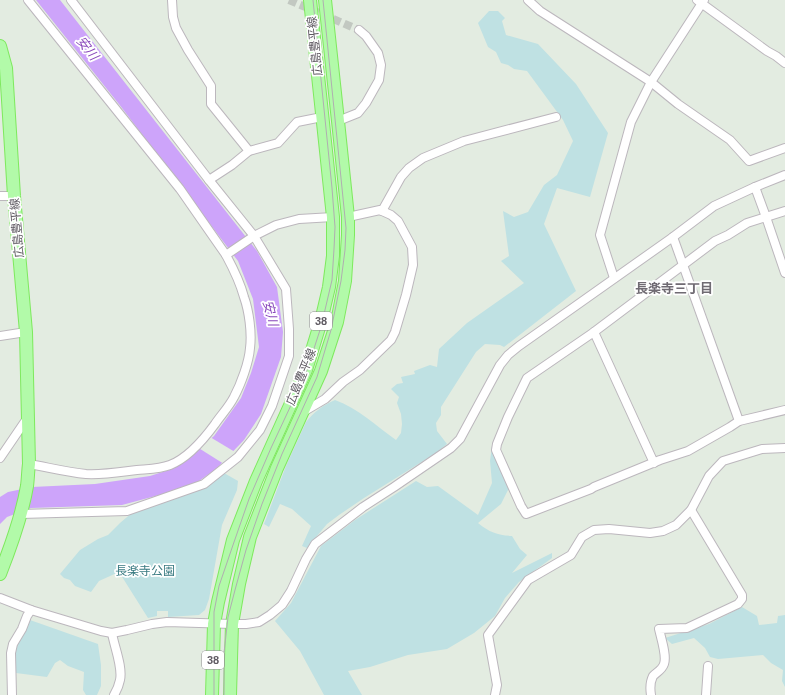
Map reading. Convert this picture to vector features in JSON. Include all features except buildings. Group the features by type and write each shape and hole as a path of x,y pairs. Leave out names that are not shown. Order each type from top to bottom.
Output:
{"main road":[{"name":"広島豊平線","path":"212,695 214,624 233,540 256,481 306,370 321,321 329,287 332,264 334,217 310,0"},
{"name":"広島豊平線","path":"230,695 232,624 238,584 250,537 278,468 321,371 337,322 346,280 348,217 325,0"},
{"name":"広島豊平線","path":"0,46 6,68 14,196 26,332 28,417 27,486 21,514 0,574"}],"street":[{"path":"28,0 180,189 228,253 244,296 250,329 250,347 247,365 234,397 210,431 181,459 170,465 158,468 86,474 28,464"},
{"path":"21,514 127,511 204,484 238,457 260,430 272,406 289,356 289,329 286,289 254,236 209,180 71,0"},
{"path":"172,0 173,17 176,28 211,86 211,104 249,151"},
{"path":"528,0 540,11 651,82 678,104 730,140 749,161 785,148"},
{"path":"614,278 600,235 631,122 651,82 701,1 785,63"},
{"path":"338,121 358,113 366,103 378,80 381,64 378,53 366,36 359,30"},
{"path":"209,180 232,165 249,151 278,143 297,122 322,117"},
{"path":"382,211 401,177 409,168 422,158 464,141 556,117"},
{"path":"0,598 31,610 112,633 167,622 246,624 259,622 282,605 315,544 363,507 451,448 460,439 500,365 508,355 714,206 785,175"},
{"path":"755,187 785,273"},
{"path":"0,196 14,196"},
{"path":"302,412 325,399 343,382 360,370 391,340 395,332 406,295 413,266 412,247 398,221 391,215 380,210 348,217"},
{"path":"785,211 747,223 715,241 594,332 527,378 508,417 496,450 526,514 688,451 739,421 785,410"},
{"path":"228,253 254,236 276,225 299,219 334,217"},
{"path":"673,237 739,421"},
{"path":"0,336 26,332"},
{"path":"594,332 654,463"},
{"path":"0,458 28,417"},
{"path":"495,695 497,685 488,635 528,580 571,555 582,537 594,530 609,529 650,533 663,531 676,524 691,510 709,476 724,461 762,449 785,448"},
{"path":"651,695 650,684 654,676 664,664 665,658 659,629 687,628 738,604 742,599 742,595 691,510"},
{"path":"12,695 11,653 13,644 31,610"},
{"path":"112,633 119,662 121,679 114,695"},
{"path":"706,695 708,666"}],"green space":[{"path":"489,11 498,11 505,18 502,21 506,35 538,44 576,84 608,133 590,197 557,188 544,224 576,291 504,347 500,345 485,344 476,352 441,407 441,415 436,423 437,431 447,444 436,453 339,515 327,524 307,548 302,546 311,526 292,509 280,504 269,527 264,524 286,466 306,422 319,409 335,400 359,412 396,440 401,433 402,424 401,414 397,403 399,397 391,389 397,384 403,383 401,377 415,374 414,371 430,365 437,367 439,349 467,323 524,283 501,261 509,256 503,211 514,217 528,212 544,185 557,175 573,141 563,120 527,71 514,69 501,63 496,52 488,47 478,23"},
{"path":"492,446 509,488 501,504 478,523 494,533 512,536 520,549 527,555 512,573 552,553 552,558 519,582 505,598 495,616 474,633 447,649 408,655 370,667 348,671 362,695 324,695 300,651 275,621 291,603 321,546 355,520 416,481 427,487 438,486 478,515 492,483 490,461"},
{"name":"長楽寺公園","path":"224,473 238,481 237,490 222,525 209,599 205,610 199,615 168,617 168,611 157,611 157,616 148,618 119,572 99,581 91,592 75,586 70,580 64,578 60,574 80,550 108,535 133,512"},
{"path":"742,607 757,616 759,625 777,623 778,616 785,615 785,687 782,681 783,670 771,663 763,655 718,659 710,657 705,648 694,638 672,644 665,638 709,624"},
{"path":"30,620 98,644 101,665 101,686 97,695 86,695 83,690 84,672 68,666 60,660 55,663 47,677 16,673 14,656 17,646"}],"water":[{"name":"安川","path":"36,0 60,0 257,251 277,287 283,332 281,357 261,414 244,440 216,469 199,481 174,491 122,505 31,508 7,517 0,524 0,497 8,492 32,487 95,484 150,476 175,468 214,436 241,398 259,347 253,299 238,261 122,108"}],"pier":[{"path":"210,437 235,452 224,464 197,447"}],"tunnel":[{"path":"289,0 359,30"}],"tram line":[{"path":"214,695 214,612 219,586 249,499 306,373 321,327 332,280 335,227 313,0"},
{"path":"224,695 224,653 228,617 246,550 282,454 317,377 331,330 341,281 346,228 323,0"}],"district":[{"name":"長楽寺三丁目","path":"674,288"}]}
